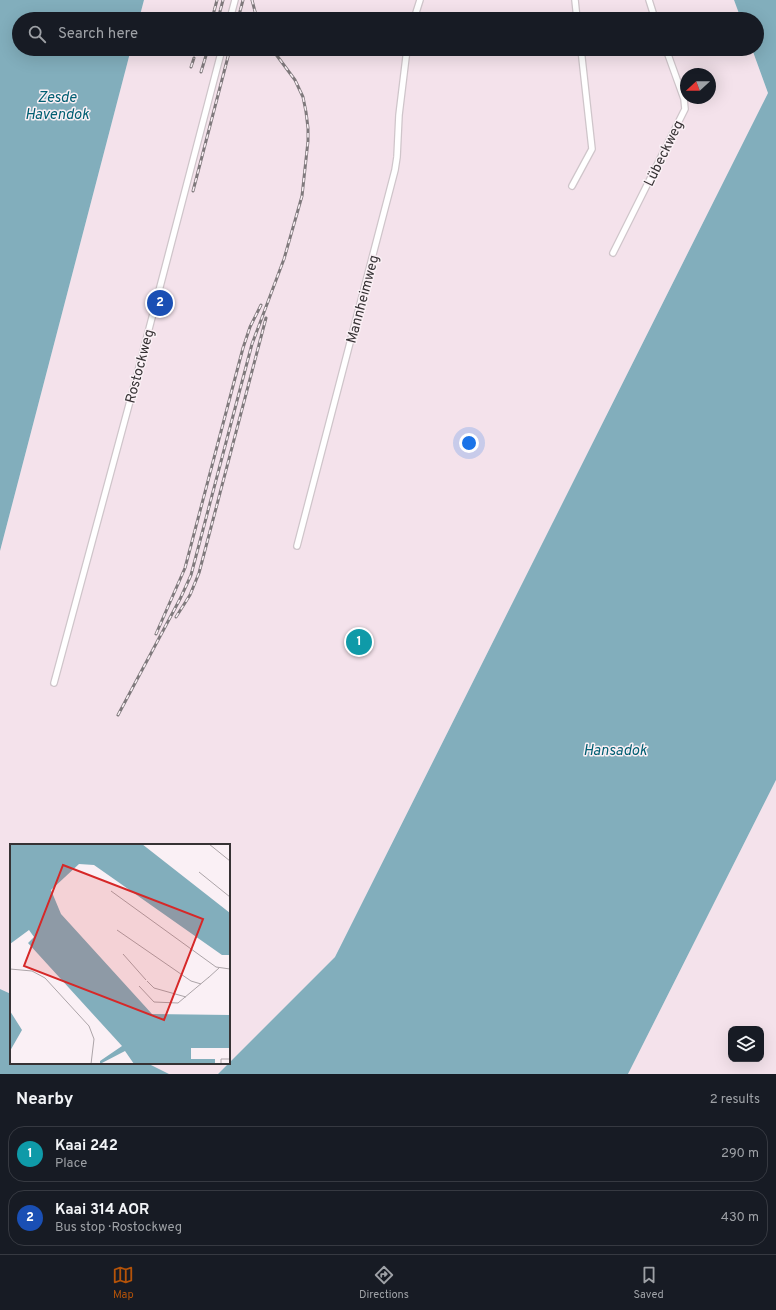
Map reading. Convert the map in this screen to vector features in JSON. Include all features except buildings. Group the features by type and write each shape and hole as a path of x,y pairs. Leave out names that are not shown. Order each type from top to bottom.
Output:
{"street":[{"path":"232,12 235,0"},
{"path":"416,12 420,0"},
{"path":"575,0 576,12"},
{"path":"648,0 652,12"},
{"name":"Rostockweg","path":"54,683 137,375 220,56"},
{"name":"Mannheimweg","path":"297,546 395,170 399,115 406,56"},
{"path":"572,186 592,149 582,56"},
{"name":"Lübeckweg","path":"613,253 685,109 684,99 669,56"}],"shaded area":[{"path":"144,0 734,0 738,12 141,12"},
{"path":"129,56 755,56 768,93 335,957 230,1062 230,844 10,844 10,994 0,989 0,551"},
{"path":"776,780 776,1074 628,1074"},
{"path":"149,1064 228,1064 218,1074 169,1074"}],"water":[{"name":"Zesde Havendok","path":"0,0 144,0 141,12 12,12 12,56 129,56 0,551"},
{"name":"Hansadok","path":"734,0 776,0 776,780 628,1074 218,1074 228,1064 230,1064 230,1062 335,957 768,93 755,56 764,56 764,12 738,12"},
{"path":"0,989 10,994 10,1064 149,1064 169,1074 0,1074"}],"railway":[{"path":"214,12 217,0"},
{"path":"220,12 223,0"},
{"path":"240,12 243,0"},
{"path":"252,0 255,12"},
{"path":"201,72 206,56"},
{"path":"193,191 228,56"},
{"path":"118,715 180,599 191,575 252,344 284,259 302,196 308,141 306,112 303,97 295,80 277,56"},
{"path":"191,67 194,58"},
{"path":"156,634 185,568 243,348 250,327 261,305"},
{"path":"176,617 190,595 199,573 266,318"}],"place":[{"name":"Kaai 314 AOR","path":"160,303"},
{"name":"Kaai 242","path":"359,642"}]}
